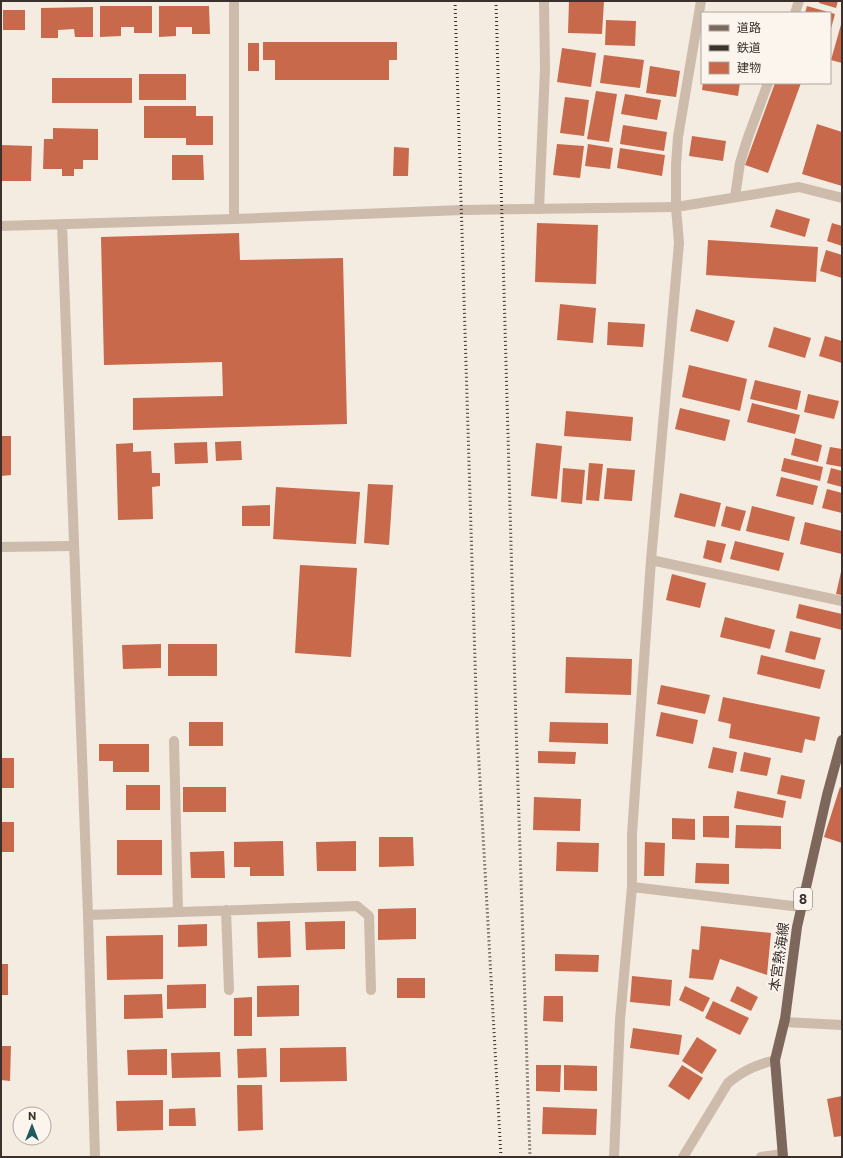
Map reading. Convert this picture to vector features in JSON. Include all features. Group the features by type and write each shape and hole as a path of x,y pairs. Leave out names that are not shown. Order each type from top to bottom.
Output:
{"main road":[{"name":"本宮熱海線","path":"783,1156 775,1060 784,1022 801,907 827,795 842,740"}],"street":[{"path":"234,1 234,219"},
{"path":"539,209 546,68 544,1"},
{"path":"614,1157 620,1020 632,887 632,834 651,560 679,243 676,207 678,137 701,1"},
{"path":"795,12 799,1"},
{"path":"736,197 740,163 768,84"},
{"path":"1,226 462,210 676,207 799,187 842,198"},
{"path":"62,224 88,915 95,1157"},
{"path":"1,547 73,546"},
{"path":"651,560 842,601"},
{"path":"174,741 178,912"},
{"path":"632,887 801,907"},
{"path":"88,915 357,906 369,916 371,990"},
{"path":"226,910 229,990"},
{"path":"784,1022 842,1025"},
{"path":"683,1157 728,1083 738,1075 759,1064 775,1060"},
{"path":"761,1157 783,1156"}],"building":[{"path":"569,1 604,1 602,34 568,33"},
{"path":"820,1 838,1 836,8 819,3"},
{"path":"100,6 152,6 152,33 134,33 134,27 121,27 121,36 100,37"},
{"path":"159,6 209,6 210,34 192,34 192,27 176,27 176,36 159,37"},
{"path":"807,6 828,12 805,12"},
{"path":"93,7 93,37 75,37 74,29 58,30 58,38 41,38 41,8"},
{"path":"3,10 25,10 25,30 3,30"},
{"path":"831,13 835,14 831,28"},
{"path":"606,20 636,21 635,46 605,45"},
{"path":"842,21 842,63 831,60"},
{"path":"263,42 397,42 397,60 389,60 389,80 275,80 275,60 263,60"},
{"path":"248,43 259,43 259,71 248,71"},
{"path":"562,48 596,53 591,87 557,82"},
{"path":"604,55 644,60 640,88 600,83"},
{"path":"650,66 680,71 676,97 646,93"},
{"path":"139,74 186,74 186,100 139,100"},
{"path":"52,78 132,78 132,103 52,103"},
{"path":"703,84 740,84 738,96 702,90"},
{"path":"775,84 801,84 768,173 745,165"},
{"path":"596,91 617,94 609,142 587,139"},
{"path":"625,94 661,100 657,120 621,114"},
{"path":"565,97 589,100 584,136 560,133"},
{"path":"144,106 196,106 196,116 213,116 213,145 186,145 186,138 144,138"},
{"path":"817,124 842,132 842,186 802,174"},
{"path":"623,125 667,132 664,151 620,144"},
{"path":"53,128 98,129 98,160 83,160 83,169 74,169 74,176 62,176 62,169 43,169 44,139 53,139"},
{"path":"692,136 726,141 723,161 689,156"},
{"path":"557,144 584,146 580,178 553,175"},
{"path":"588,144 613,148 610,169 585,166"},
{"path":"1,145 32,146 31,181 1,181"},
{"path":"394,147 409,148 408,176 393,176"},
{"path":"620,148 665,155 662,176 617,168"},
{"path":"172,155 203,155 204,180 172,180"},
{"path":"776,209 810,219 805,237 770,227"},
{"path":"537,223 598,225 596,284 535,282"},
{"path":"832,223 842,226 842,246 827,241"},
{"path":"239,233 240,260 343,258 347,424 133,430 133,398 223,396 222,362 104,365 101,237"},
{"path":"708,240 818,247 816,282 706,275"},
{"path":"826,250 842,255 842,278 820,271"},
{"path":"560,304 596,308 593,343 557,340"},
{"path":"696,309 735,321 728,342 690,331"},
{"path":"608,322 645,324 643,347 607,345"},
{"path":"774,327 811,338 805,358 768,347"},
{"path":"825,336 842,341 842,363 819,356"},
{"path":"689,365 747,379 740,411 682,397"},
{"path":"755,380 801,391 797,410 750,399"},
{"path":"808,394 839,401 834,419 804,412"},
{"path":"752,403 800,415 795,434 747,422"},
{"path":"680,408 730,420 725,441 675,429"},
{"path":"566,411 633,417 631,441 564,436"},
{"path":"1,436 11,436 11,475 1,476"},
{"path":"795,438 822,445 818,462 791,455"},
{"path":"241,441 242,460 216,461 215,442"},
{"path":"207,442 208,463 175,464 174,443"},
{"path":"133,443 133,452 151,451 152,473 160,473 160,486 152,487 153,519 118,520 116,444"},
{"path":"536,443 562,446 557,499 531,496"},
{"path":"830,447 842,449 842,467 826,464"},
{"path":"784,458 823,467 820,481 781,471"},
{"path":"589,463 603,464 599,501 586,500"},
{"path":"563,468 585,470 582,504 561,502"},
{"path":"607,468 635,470 632,501 604,499"},
{"path":"831,468 842,471 842,487 827,483"},
{"path":"781,477 818,486 813,505 776,496"},
{"path":"368,484 393,485 389,545 364,543"},
{"path":"276,487 360,492 356,544 273,539"},
{"path":"827,489 842,493 842,513 822,508"},
{"path":"680,493 721,503 715,527 674,517"},
{"path":"270,505 270,526 242,526 242,506"},
{"path":"726,506 746,511 740,531 721,526"},
{"path":"752,506 795,517 789,541 746,531"},
{"path":"805,522 842,531 842,554 800,544"},
{"path":"707,540 726,544 721,563 703,558"},
{"path":"735,541 784,553 779,571 730,559"},
{"path":"300,565 357,568 351,657 295,653"},
{"path":"841,572 842,573 842,595 836,594"},
{"path":"672,574 706,583 700,608 666,600"},
{"path":"799,604 842,614 842,630 796,618"},
{"path":"725,617 775,630 770,649 720,637"},
{"path":"790,631 821,638 815,660 785,652"},
{"path":"161,644 161,668 123,669 122,645"},
{"path":"168,644 217,644 217,676 168,676"},
{"path":"761,655 825,670 820,689 757,674"},
{"path":"566,657 632,659 631,695 565,693"},
{"path":"661,685 710,695 705,714 657,704"},
{"path":"723,697 820,717 815,741 805,739 802,753 729,738 731,724 718,721"},
{"path":"661,712 698,720 693,744 656,736"},
{"path":"189,722 223,722 223,746 189,746"},
{"path":"550,722 608,723 608,744 549,742"},
{"path":"99,744 149,744 149,772 113,772 113,761 99,761"},
{"path":"713,747 737,752 733,773 708,768"},
{"path":"538,751 576,752 575,764 538,763"},
{"path":"744,752 771,758 767,776 740,771"},
{"path":"1,758 14,758 14,788 1,788"},
{"path":"781,775 805,780 801,799 777,794"},
{"path":"126,785 160,785 160,810 126,810"},
{"path":"183,787 226,787 226,812 183,812"},
{"path":"840,787 842,788 842,843 824,837"},
{"path":"737,791 786,801 783,818 734,808"},
{"path":"534,797 581,799 580,831 533,830"},
{"path":"703,816 729,816 729,838 703,837"},
{"path":"672,818 695,819 695,840 672,839"},
{"path":"1,822 14,822 14,852 1,852"},
{"path":"736,825 781,826 781,849 735,848"},
{"path":"379,837 413,837 414,866 379,867"},
{"path":"117,840 162,840 162,875 117,875"},
{"path":"283,841 284,876 250,876 250,867 234,867 234,842"},
{"path":"356,841 356,871 317,871 316,842"},
{"path":"557,842 599,843 598,872 556,871"},
{"path":"645,842 665,843 664,876 644,876"},
{"path":"224,851 225,878 191,878 190,852"},
{"path":"696,863 729,864 729,884 695,883"},
{"path":"416,908 416,939 378,940 378,909"},
{"path":"290,921 291,957 258,958 257,922"},
{"path":"345,921 345,949 306,950 305,922"},
{"path":"207,924 207,946 178,947 178,925"},
{"path":"701,926 771,933 767,975 720,959 713,980 689,978 692,949 699,950"},
{"path":"163,935 163,979 107,980 106,936"},
{"path":"555,954 599,955 598,972 555,971"},
{"path":"1,964 8,964 8,995 1,995"},
{"path":"632,976 672,980 670,1006 630,1002"},
{"path":"397,978 425,978 425,998 397,998"},
{"path":"206,984 206,1008 167,1009 167,985"},
{"path":"299,985 299,1016 257,1017 257,986"},
{"path":"685,986 710,998 703,1012 679,1000"},
{"path":"737,986 758,997 751,1011 730,1001"},
{"path":"162,994 163,1018 124,1019 124,995"},
{"path":"544,996 563,996 563,1022 543,1021"},
{"path":"252,997 252,1036 234,1036 234,998"},
{"path":"713,1001 749,1018 740,1035 705,1018"},
{"path":"633,1028 682,1035 679,1055 630,1048"},
{"path":"697,1037 717,1050 702,1074 682,1061"},
{"path":"1,1046 11,1046 10,1081 1,1080"},
{"path":"346,1047 347,1081 280,1082 280,1048"},
{"path":"266,1048 267,1077 238,1078 237,1049"},
{"path":"167,1049 167,1075 128,1075 127,1050"},
{"path":"220,1052 221,1077 172,1078 171,1053"},
{"path":"536,1065 561,1065 560,1092 536,1091"},
{"path":"564,1065 597,1066 597,1091 564,1090"},
{"path":"682,1065 703,1078 689,1100 668,1086"},
{"path":"237,1085 262,1085 263,1130 238,1131"},
{"path":"842,1096 842,1136 834,1137 827,1099"},
{"path":"163,1100 163,1130 117,1131 116,1101"},
{"path":"543,1107 597,1109 596,1135 542,1134"},
{"path":"195,1108 196,1126 169,1126 169,1109"}],"railway":[{"path":"455,1 477,727 501,1157"},
{"path":"496,1 516,725 530,1157"}]}
